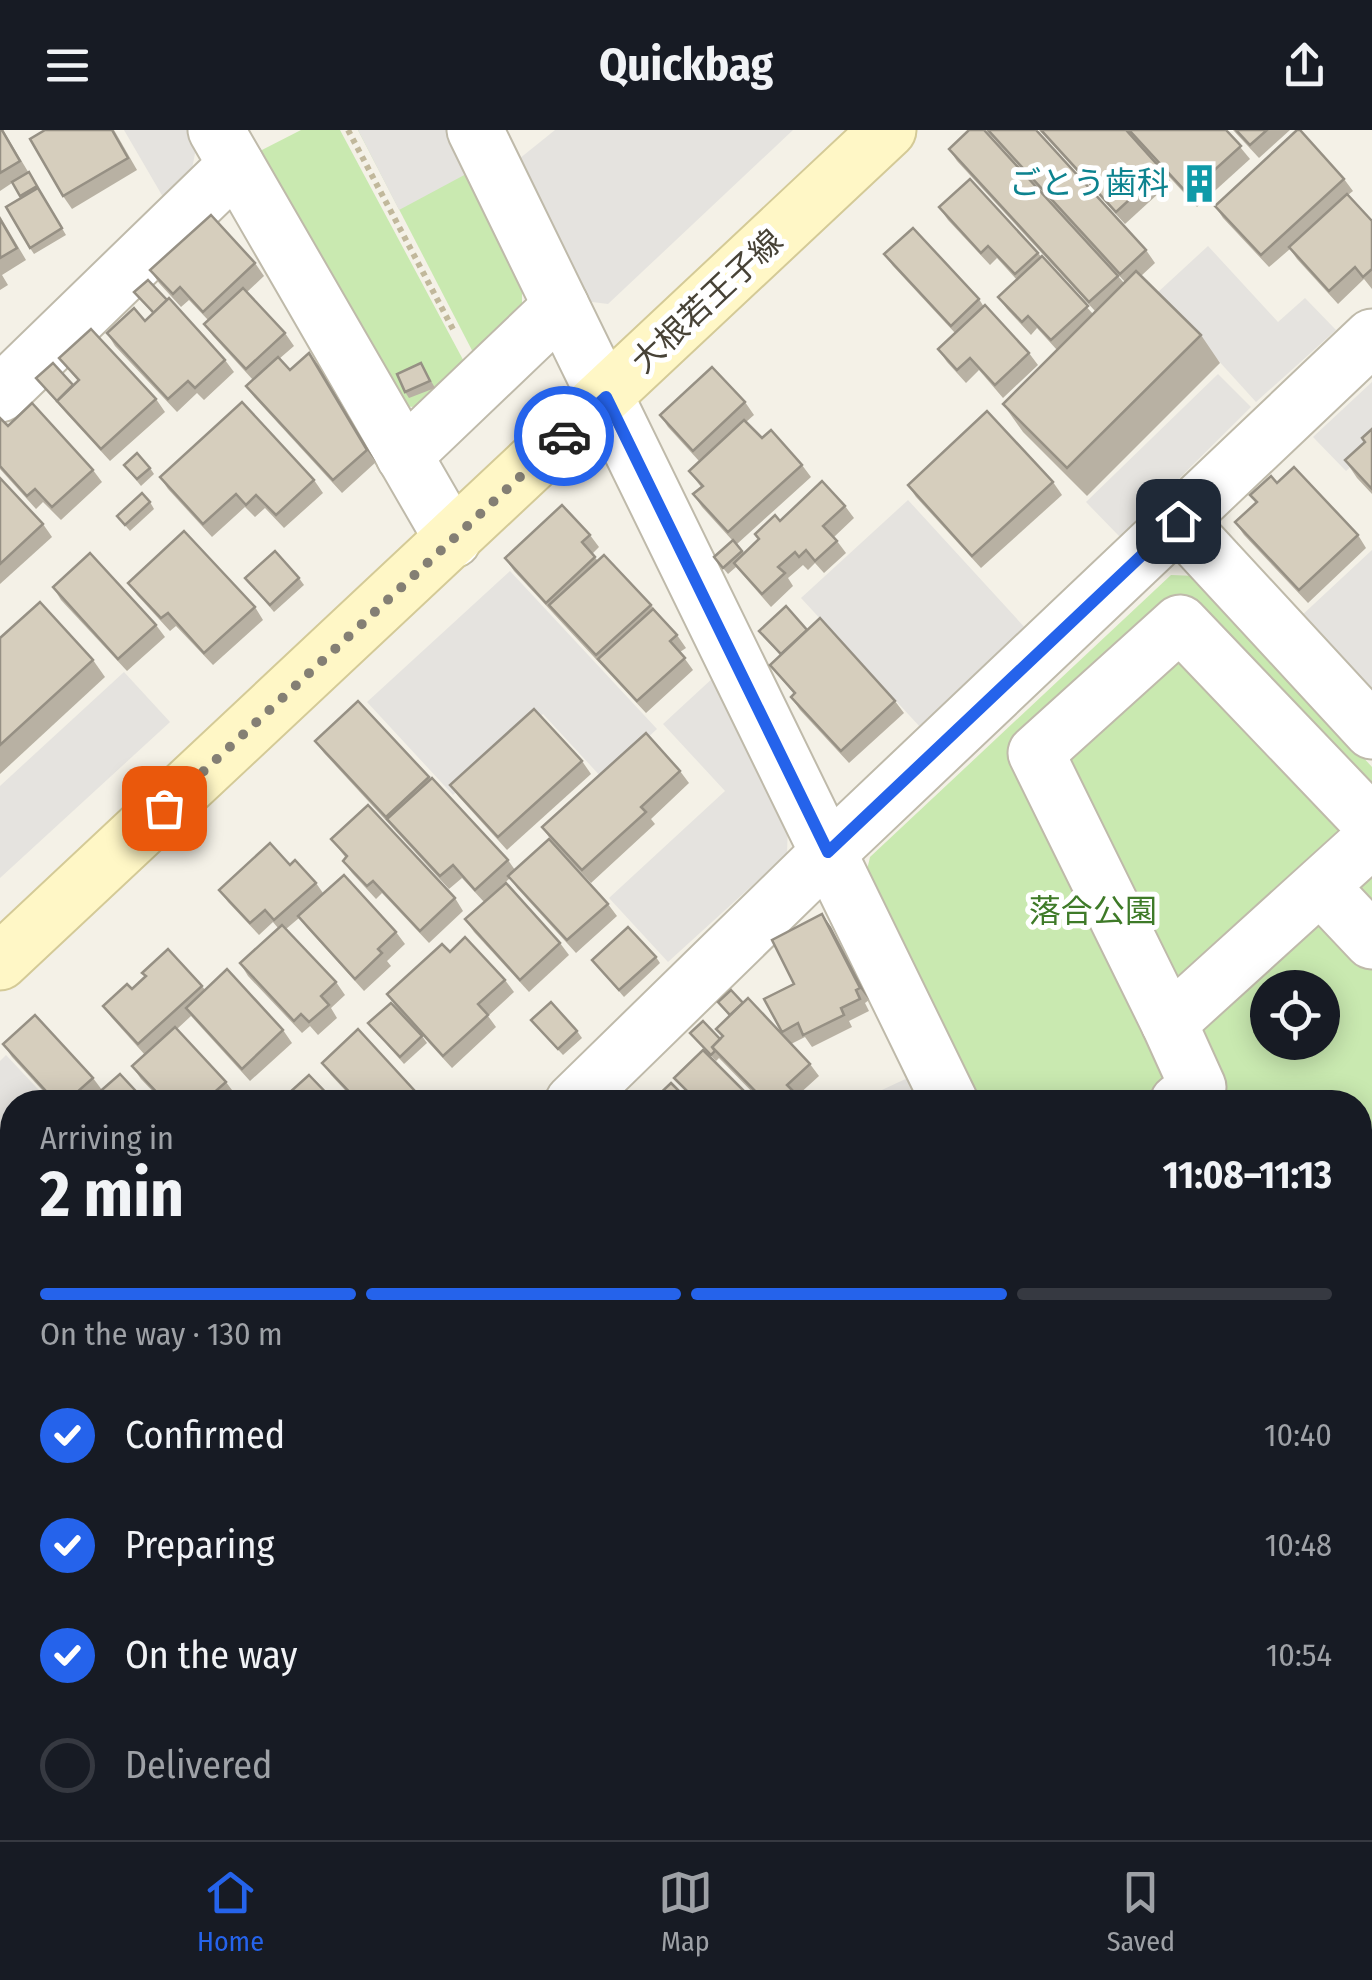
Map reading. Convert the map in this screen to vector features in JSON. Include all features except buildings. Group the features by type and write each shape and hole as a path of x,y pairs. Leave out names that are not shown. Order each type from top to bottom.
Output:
{"street":[{"path":"475,130 944,1090"},
{"name":"大根若王子線","path":"0,962 888,130"},
{"path":"0,394 226,148 452,540"},
{"path":"404,456 561,306"},
{"path":"585,1090 828,852 1372,337"},
{"path":"1178,521 1372,731"},
{"path":"1195,1090 1198,1088 1170,1023 1036,752 1180,623 1372,824"},
{"path":"1042,649 1092,701"},
{"path":"1170,1023 1372,839"},
{"path":"1321,887 1372,941"}],"path":[{"path":"348,130 481,383"}],"green space":[{"path":"301,130 340,130 468,369 430,408 399,406 258,152"},
{"path":"358,130 448,130 522,287 522,318 477,360"},
{"name":"落合公園","path":"1171,575 1197,576 1372,767 1372,1090 966,1090 864,883 870,857"}],"shaded area":[{"path":"124,130 189,130 197,143 192,169 163,197"},
{"path":"358,130 448,130 468,173 399,210"},
{"path":"555,130 793,130 608,304 584,301 514,163"},
{"path":"1208,246 1278,322 1305,298 1336,330 1256,402 1157,293"},
{"path":"1218,374 1251,407 1120,537 1086,502"},
{"path":"1372,382 1372,447 1346,471 1313,437"},
{"path":"908,500 1028,631 921,728 801,598"},
{"path":"1372,550 1372,696 1299,618"},
{"path":"510,571 657,729 603,779 543,714 453,795 367,702"},
{"path":"124,672 170,722 0,878 0,786"},
{"path":"715,676 788,823 787,854 668,962 609,898 725,791 663,724"},
{"path":"6,1055 39,1090 0,1090 0,1061"},
{"path":"912,1076 919,1090 882,1090"}],"way so far":[{"path":"164,808 564,436"}],"place":[{"name":"ごとう歯科","path":"1199,183"}],"route":[{"path":"564,436 606,397 828,852 1178,521"}]}
